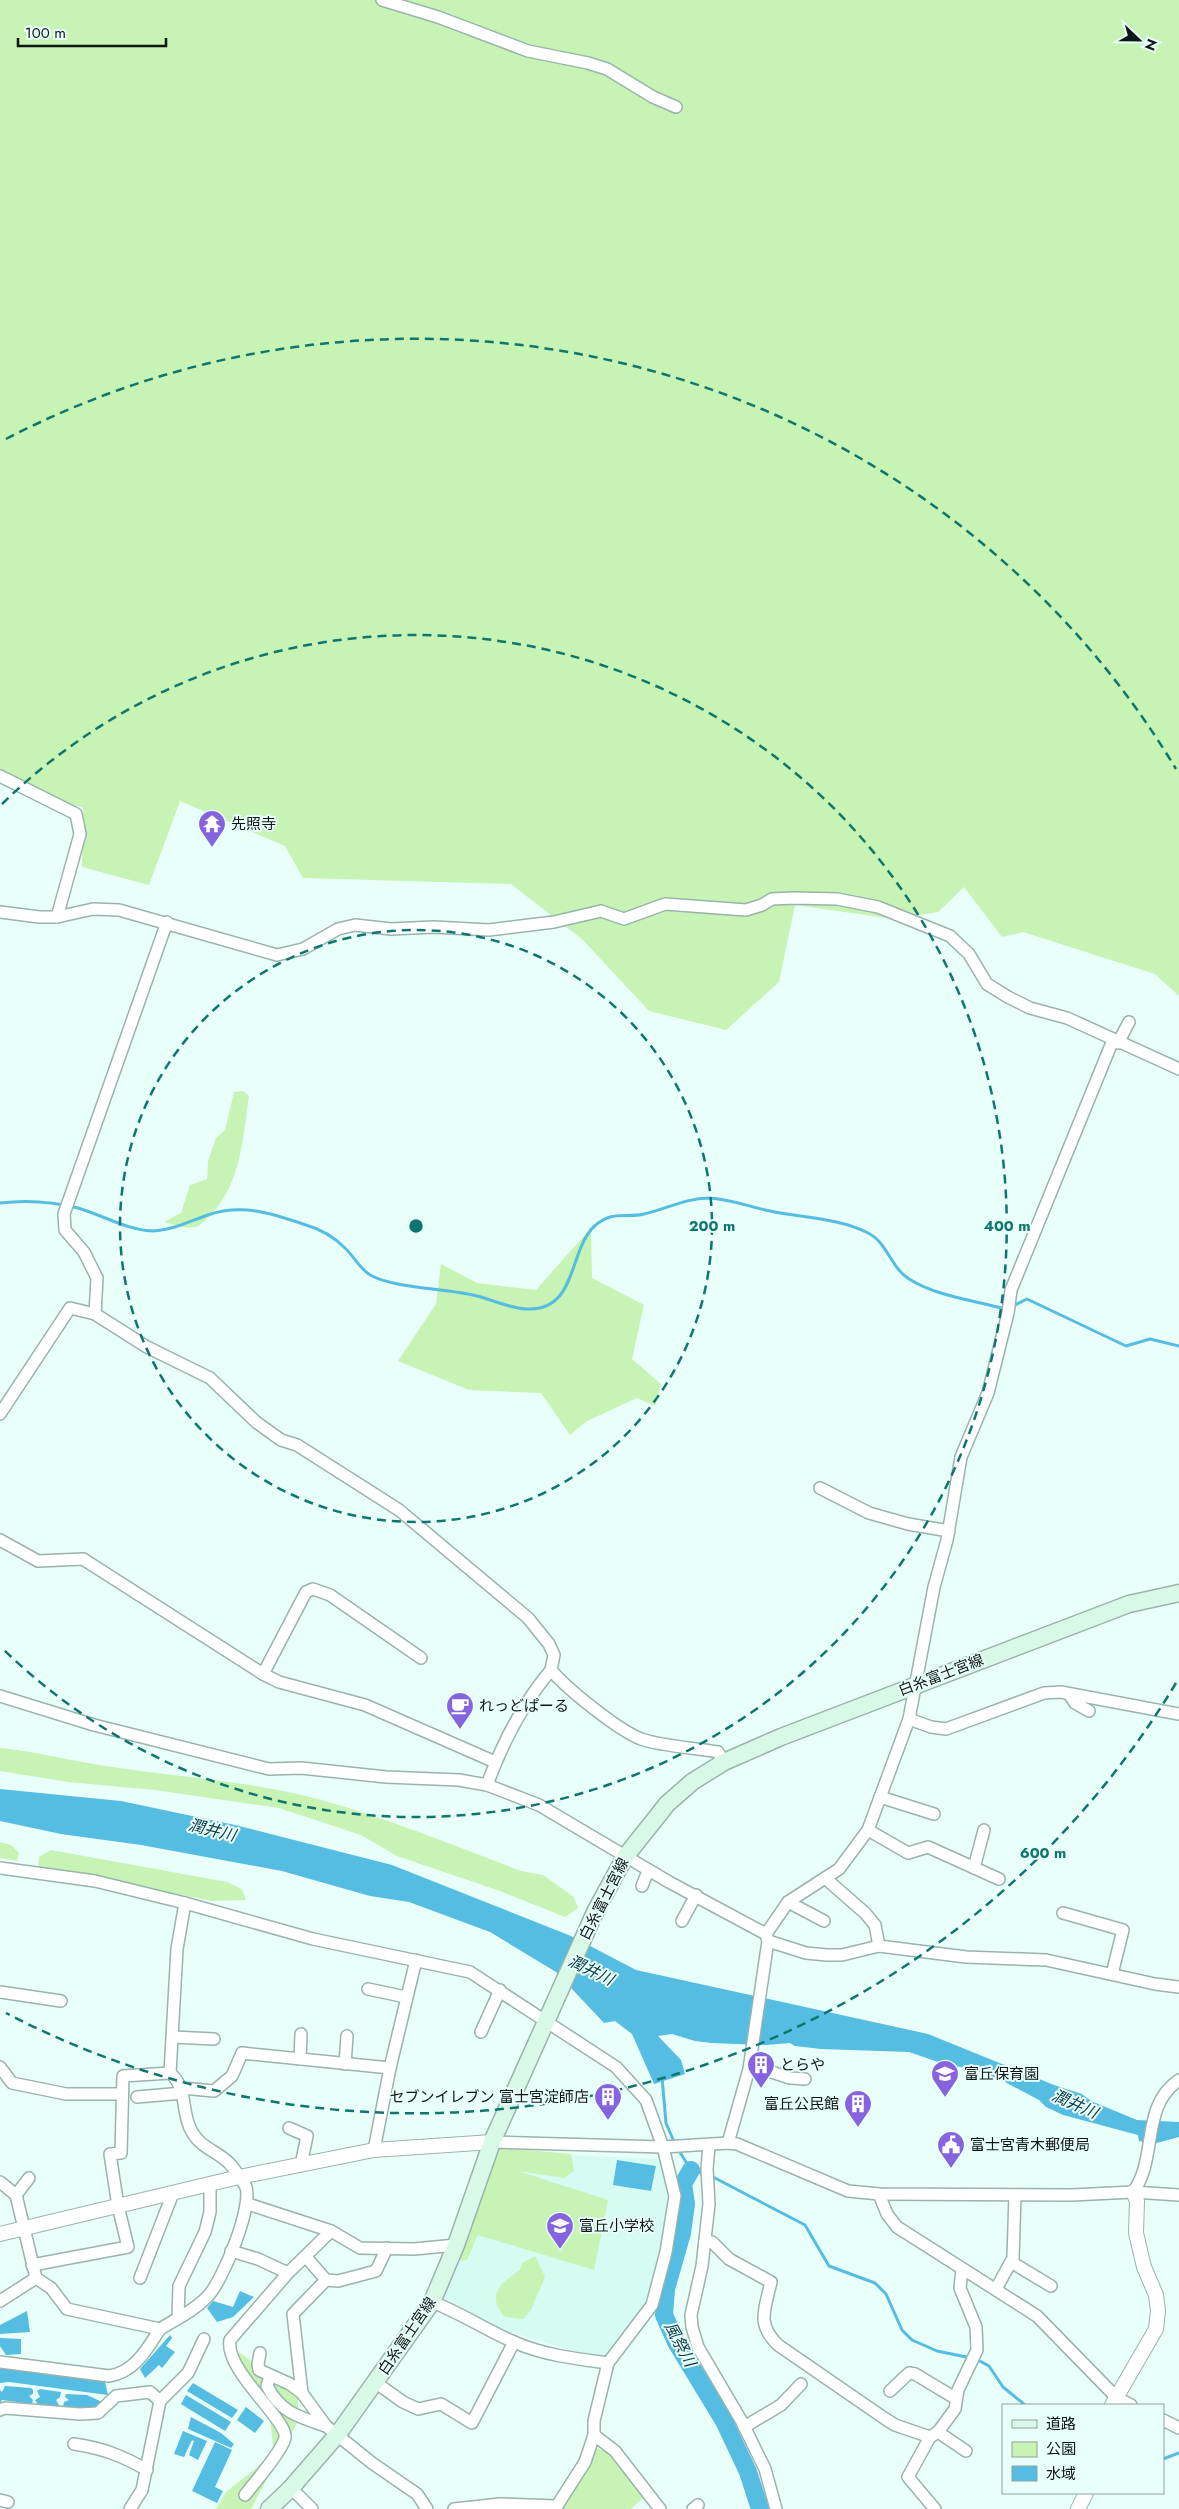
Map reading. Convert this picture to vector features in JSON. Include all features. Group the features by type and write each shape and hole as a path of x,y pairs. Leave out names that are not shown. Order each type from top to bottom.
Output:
{"main road":[{"name":"白糸富士宮線","path":"269,2509 291,2488 332,2430 375,2382 432,2302 456,2245 492,2142 596,1910 625,1857 667,1804 692,1782 724,1762 781,1737 1129,1604 1179,1593"}],"street":[{"path":"382,0 438,17 528,51 588,63 607,69 653,97 676,107"},
{"path":"0,776 76,814 80,834 57,917"},
{"path":"0,912 38,918 57,917 93,908 119,910 167,922 276,955 303,949 338,929 355,925 391,929 434,927 489,930 554,922 601,911 624,919 665,904 746,910 762,905 772,899 837,900 878,907 950,936 969,954 988,984 1030,1008 1067,1018 1115,1042 1179,1070"},
{"path":"95,1314 96,1278 84,1252 65,1230 64,1214 167,922"},
{"path":"728,2143 750,2065 763,1982 767,1938 788,1902 839,1869 868,1830 910,1719 934,1587 949,1531 961,1457 988,1393 1008,1313 1011,1290 1115,1042 1129,1022"},
{"path":"0,1414 70,1308 95,1314 147,1347 210,1378 256,1422 274,1435 298,1445 400,1510 528,1618 549,1644 554,1654 551,1670 539,1685 496,1762 487,1785"},
{"path":"820,1488 869,1513 908,1524 949,1531"},
{"path":"0,1540 38,1561 83,1558 263,1674 279,1682 365,1705 496,1762"},
{"path":"263,1674 306,1592 313,1589 330,1595 421,1658"},
{"path":"551,1670 560,1681 617,1724 641,1739 718,1752 724,1762"},
{"path":"910,1719 931,1727 946,1729 1044,1693 1069,1694 1179,1714"},
{"path":"1069,1694 1075,1703 1089,1711"},
{"path":"0,1696 94,1725 269,1768 301,1768 386,1777 459,1780 487,1785 539,1805 648,1870 672,1879 696,1896 767,1938 806,1953 842,1955 879,1946 966,1957 1046,1960 1154,1984 1179,1987"},
{"path":"880,1797 934,1814"},
{"path":"868,1830 908,1853 928,1847 998,1879"},
{"path":"974,1868 984,1830"},
{"path":"0,1868 95,1881 185,1903 313,1939 470,1972 547,2018 616,2067 646,2100 663,2147 675,2196 657,2288 652,2304 608,2364 594,2421 594,2435 585,2462 556,2507 500,2504 454,2509"},
{"path":"642,1886 648,1870"},
{"path":"825,1878 865,1913 875,1926 879,1946"},
{"path":"682,1921 696,1896"},
{"path":"788,1902 824,1920"},
{"path":"170,2073 177,1949 185,1903"},
{"path":"1063,1913 1123,1930 1112,1974"},
{"path":"374,2150 390,2068 416,1960"},
{"path":"368,1989 406,1997"},
{"path":"481,2032 500,1990"},
{"path":"0,1992 62,2001"},
{"path":"300,2059 301,2034"},
{"path":"345,2064 347,2036"},
{"path":"173,2037 214,2039"},
{"path":"137,2097 183,2091 214,2091 232,2076 242,2053 390,2068"},
{"path":"750,2065 790,2078 805,2079"},
{"path":"0,2067 12,2083 66,2094 122,2094"},
{"path":"0,2362 110,2376 117,2374 142,2358 160,2329 208,2297 220,2280 248,2204 246,2187 229,2162 199,2144 190,2129 183,2091 177,2079 170,2073 124,2076 121,2153 110,2154 118,2206 128,2247 32,2265"},
{"path":"1133,2192 1142,2181 1154,2117 1160,2098 1179,2080"},
{"path":"289,2128 307,2136 301,2164"},
{"path":"0,2234 240,2177 374,2150 492,2142 663,2147 737,2144 848,2191 879,2194 1014,2195 1133,2192 1179,2195"},
{"path":"703,2146 708,2174 709,2204 705,2241 691,2315 692,2327 698,2347 744,2427 764,2469 776,2509"},
{"path":"16,2195 29,2178"},
{"path":"0,2182 16,2195 36,2278 51,2288 58,2300 67,2309 160,2329"},
{"path":"178,2318 179,2286 205,2232 210,2212 210,2184"},
{"path":"879,2194 887,2214 898,2227 1037,2316 1115,2402 1156,2329 1158,2311 1156,2295 1144,2267 1136,2234 1137,2202 1133,2192"},
{"path":"140,2278 173,2193"},
{"path":"996,2289 1013,2258 1014,2195"},
{"path":"248,2204 330,2231 360,2248 414,2249 456,2245"},
{"path":"245,2495 285,2437 281,2423 260,2401 232,2358 228,2348 230,2340 288,2273 330,2231"},
{"path":"705,2241 712,2242 729,2259 771,2282 763,2319 769,2336 778,2345 895,2425 934,2434 966,2451"},
{"path":"306,2257 326,2280 338,2281 376,2272 387,2248"},
{"path":"231,2251 258,2258 288,2273"},
{"path":"1011,2262 1051,2286"},
{"path":"934,2509 908,2477 934,2434 955,2409 955,2398 977,2350 976,2327 960,2288 962,2269"},
{"path":"0,2301 36,2278"},
{"path":"302,2393 293,2314 326,2280"},
{"path":"432,2302 462,2314 514,2342 535,2350 608,2364"},
{"path":"130,2509 142,2490 160,2401 188,2372 204,2339"},
{"path":"375,2382 403,2402 418,2408 441,2404 472,2424 514,2342"},
{"path":"260,2353 258,2364 260,2370 290,2384 302,2393 332,2430 372,2463 417,2494 427,2509"},
{"path":"890,2391 909,2374 915,2374 955,2398"},
{"path":"110,2376 116,2396"},
{"path":"270,2376 267,2386 281,2407 294,2415 332,2430"},
{"path":"744,2427 782,2405 801,2384"},
{"path":"0,2410 5,2408 80,2414 98,2412 116,2396 150,2392 160,2401"},
{"path":"1164,2420 1179,2428"},
{"path":"594,2435 615,2451 660,2509"},
{"path":"74,2444 100,2448 126,2458 147,2470"},
{"path":"291,2488 312,2509"},
{"path":"1078,2509 1086,2494"}],"shaded area":[{"name":"富丘小学校","path":"498,2152 660,2159 669,2198 653,2294 648,2304 608,2354 599,2359 497,2328 440,2299"}],"green space":[{"path":"0,0 1179,0 1179,996 1155,974 1023,932 1002,937 964,887 938,912 894,919 795,905 779,982 726,1030 649,1011 583,940 511,884 303,878 285,846 180,801 149,885 82,867 83,807 36,800 0,784"},
{"path":"243,1091 249,1096 242,1144 239,1160 228,1190 206,1220 198,1226 185,1227 164,1222 181,1213 190,1185 207,1179 208,1161 216,1138 225,1130 234,1092"},
{"path":"591,1228 592,1278 644,1305 632,1359 661,1384 655,1406 637,1398 587,1421 570,1435 541,1393 469,1390 398,1361 436,1304 441,1264 477,1283 536,1290"},
{"path":"0,1748 104,1766 272,1789 347,1807 521,1871 543,1875 574,1897 578,1908 565,1917 500,1891 397,1856 361,1835 279,1808 155,1790 68,1782 0,1771"},
{"path":"0,1842 11,1845 19,1853 17,1861 0,1858"},
{"path":"51,1850 227,1882 242,1889 246,1900 213,1901 38,1867 39,1857"},
{"path":"495,2147 571,2154 574,2171 564,2178 518,2171 608,2200 594,2270 478,2235 467,2260 460,2261"},
{"path":"535,2256 545,2277 531,2310 523,2319 505,2317 496,2302 498,2290 520,2270 522,2263"},
{"path":"239,2352 298,2396 298,2421 251,2509 216,2509 226,2492 274,2454 268,2402 232,2372"},
{"path":"596,2448 613,2454 645,2496 631,2509 561,2509"}],"water":[{"name":"潤井川","path":"0,1789 121,1801 235,1825 392,1865 571,1936 636,1970 928,2034 1054,2085 1082,2094 1091,2101 1137,2120 1179,2122 1179,2137 1153,2144 1139,2141 1138,2135 1063,2115 1005,2082 972,2069 944,2064 909,2052 821,2049 795,2046 790,2043 766,2045 711,2043 695,2041 672,2034 658,2036 681,2060 685,2074 654,2084 632,2034 615,2021 604,2023 556,1972 490,1932 409,1902 370,1896 282,1871 141,1845 61,1834 0,1821"},
{"path":"617,2160 656,2166 651,2191 613,2185"},
{"path":"240,2291 254,2297 233,2317 217,2322 207,2308 213,2301 233,2307"},
{"path":"27,2311 30,2332 0,2334 0,2325"},
{"path":"170,2335 172,2338 166,2346 175,2352 162,2368 159,2365 145,2378 140,2369"},
{"path":"0,2338 21,2339 21,2354 6,2355 0,2346"},
{"path":"0,2364 104,2378 108,2395 9,2382 0,2383"},
{"path":"193,2383 238,2410 232,2418 187,2391"},
{"path":"5,2386 31,2388 33,2394 29,2396 33,2400 32,2404 2,2400 0,2403 0,2390 2,2392"},
{"path":"40,2389 61,2392 60,2397 56,2400 60,2407 38,2405 35,2400 40,2397 37,2391"},
{"path":"66,2394 87,2395 102,2402 88,2409 63,2407 64,2402 69,2400 65,2397"},
{"path":"186,2395 231,2422 225,2431 181,2404"},
{"path":"246,2407 264,2421 255,2433 237,2420"},
{"path":"191,2417 221,2433 234,2444 231,2448 188,2429"},
{"path":"183,2431 207,2441 198,2460 189,2455 194,2441 192,2440 184,2457 174,2454"},
{"path":"215,2442 232,2450 215,2487 223,2491 217,2503 192,2491"}],"waterway":[{"path":"0,1203 29,1202 69,1206 125,1226 154,1231 175,1227 221,1212 233,1210 258,1211 322,1231 341,1244 361,1267 372,1276 409,1286 465,1293 526,1309 545,1306 558,1298 567,1285 585,1238 595,1225 614,1216 640,1215 692,1200 709,1198 732,1201 770,1211 833,1221 857,1228 880,1242 898,1268 909,1279 944,1294 1005,1309"},
{"path":"1011,1307 1027,1299 1126,1346 1150,1339 1179,1346"},
{"path":"662,2077 666,2123 675,2144"},
{"path":"678,2149 691,2170 705,2174"},
{"name":"風祭川","path":"691,2170 683,2184 686,2204 682,2233 666,2289 664,2315 676,2342 724,2421 748,2472 760,2509"},
{"path":"711,2176 805,2225 829,2266 875,2283 886,2294 902,2330 912,2340 937,2351 976,2359 989,2366 1003,2387 1024,2404"},
{"path":"1164,2459 1179,2453"}],"place":[{"name":"先照寺","path":"212,848"},
{"name":"れっどぱーる","path":"460,1730"},
{"name":"とらや","path":"761,2089"},
{"name":"富丘保育園","path":"945,2098"},
{"name":"セブンイレブン 富士宮淀師店","path":"608,2121"},
{"name":"富丘公民館","path":"858,2128"},
{"name":"富士宮青木郵便局","path":"951,2169"},
{"name":"富丘小学校","path":"560,2250"}]}
